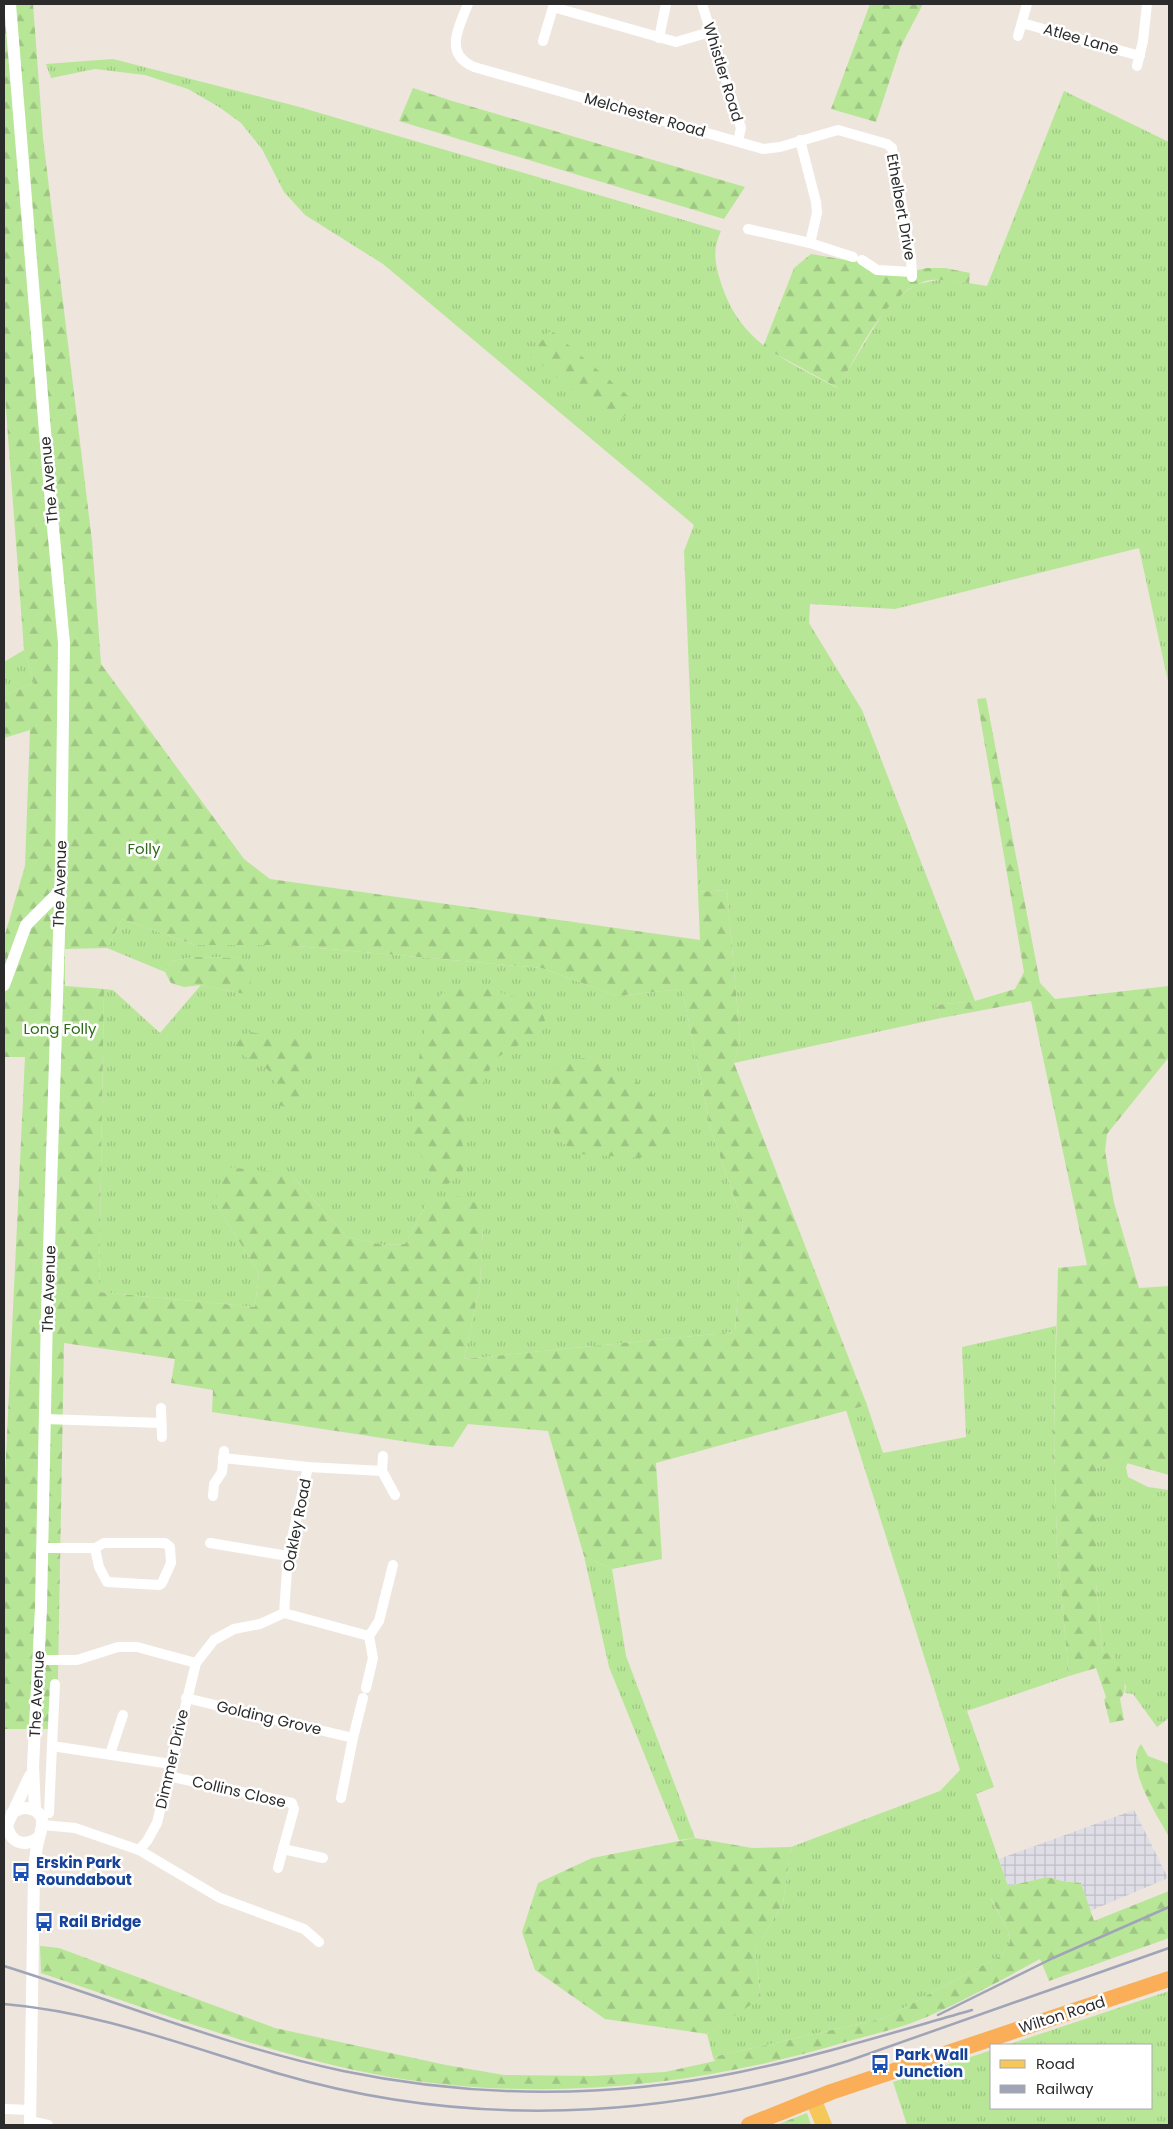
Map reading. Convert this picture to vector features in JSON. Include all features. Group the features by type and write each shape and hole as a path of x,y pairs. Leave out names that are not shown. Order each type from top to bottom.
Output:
{"highway":[{"name":"Wilton Road","path":"749,2125 813,2099 1169,1979"}],"main road":[{"path":"813,2099 824,2125"}],"street":[{"name":"The Avenue","path":"10,4 64,643 57,1039 45,1419 43,1548 33,1766 35,1810 46,1819 39,1838 34,1870 30,2119"},
{"name":"Melchester Road","path":"468,4 456,39 458,55 466,64 763,149 780,147 838,130 887,144"},
{"path":"660,38 666,4"},
{"name":"Whistler Road","path":"702,4 741,128 738,141"},
{"path":"1018,36 1027,4"},
{"name":"Atlee Lane","path":"1022,23 1139,61 1147,4"},
{"path":"543,41 553,5 676,42 710,32"},
{"path":"800,140 816,202 817,213 810,243"},
{"name":"Ethelbert Drive","path":"748,229 810,243 857,259 877,270 912,274 892,148 887,144"},
{"path":"4,985 26,925 60,891"},
{"path":"161,1408 162,1437"},
{"path":"45,1419 161,1423"},
{"name":"Oakley Road","path":"213,1496 214,1484 222,1472 224,1454 308,1467 382,1471"},
{"path":"383,1456 382,1471 395,1495"},
{"name":"Oakley Road","path":"284,1613 288,1556 308,1467"},
{"path":"43,1548 95,1548 104,1543 165,1543 170,1547 172,1563 162,1583 159,1585 107,1582 99,1567 95,1548"},
{"path":"210,1543 288,1556"},
{"path":"366,1688 373,1658 370,1636 379,1621 393,1564"},
{"path":"39,1660 77,1660 118,1648 137,1647 196,1663 214,1640 224,1633 244,1626 260,1624 284,1613 370,1636"},
{"name":"Dimmer Drive","path":"139,1850 147,1841 156,1823 196,1663"},
{"path":"55,1684 46,1819 139,1850 220,1898 304,1929 319,1942"},
{"name":"Golding Grove","path":"186,1698 353,1738"},
{"path":"340,1798 363,1698"},
{"path":"110,1754 123,1715"},
{"path":"52,1746 171,1764"},
{"name":"The Avenue","path":"33,1766 24,1792 8,1820 8,1831 11,1837 21,1843 34,1870"},
{"name":"Collins Close","path":"168,1776 292,1802 294,1809 278,1868"},
{"path":"12,1813 23,1808 35,1810"},
{"path":"21,1843 28,1844 39,1838"},
{"path":"283,1849 323,1858"},
{"path":"4,2109 48,2125"}],"shaded area":[{"path":"1134,1810 1168,1878 1090,1911 1081,1883 1048,1877 1008,1886 999,1859"}],"green space":[{"path":"4,4 33,4 43,138 92,541 101,664 244,859 270,879 700,940 698,892 727,890 740,1039 734,1063 867,1405 656,1463 662,1559 612,1569 584,1556 548,1431 468,1424 453,1447 428,1445 212,1412 213,1390 171,1383 175,1359 64,1343 57,1729 4,1729 4,1498 25,1057 4,1057 4,938 25,866 30,730 4,738 4,695 34,683 24,650 4,383","holes":["122,919 195,945 285,945 542,968 616,996 682,989 711,1130 743,1223 735,1332 464,1359 480,1285 483,1225 476,1203 459,1196 428,1201 405,1244 383,1245 347,1237 291,1174 227,1167 214,1201 259,1273 255,1307 99,1292 104,989 65,986 65,949 107,948"]},
{"path":"870,4 923,4 901,46 876,122 831,109"},
{"path":"113,59 296,106 721,231 715,251 717,269 730,304 740,321 767,348 837,388 889,303 917,284 943,279 987,286 1064,91 1169,142 1169,686 1139,548 895,609 810,604 809,623 862,710 975,1001 936,1005 941,1018 734,1063 740,1039 727,890 698,892 684,551 694,525 383,264 305,215 284,192 262,149 241,123 219,107 188,89 145,75 95,69 51,78 46,64"},
{"path":"413,88 745,187 724,219 399,121"},
{"path":"811,254 881,266 904,273 927,268 945,268 970,273 969,283 942,280 928,281 922,282 903,293 891,304 871,330 838,388 763,347 794,268"},
{"path":"551,330 636,403 614,428 530,354"},
{"path":"24,650 34,683 4,695 4,662"},
{"path":"986,698 1040,983 1055,999 1169,986 1169,1057 1107,1134 1105,1151 1114,1203 1139,1288 1169,1286 1169,1475 1109,1458 1096,1469 1096,1584 1103,1654 1113,1652 1121,1670 1125,1688 1120,1699 1124,1720 1110,1723 1104,1700 1106,1697 1096,1668 1069,1676 1057,1549 1054,1432 1058,1268 1087,1265 1031,1001 941,1018 936,1005 975,1001 1015,989 1024,972 977,699"},
{"path":"122,919 195,945 285,945 542,968 616,996 682,989 711,1130 743,1223 735,1332 464,1359 480,1285 483,1225 428,1201 405,1244 383,1245 347,1237 291,1174 214,1201 259,1273 255,1307 99,1292 104,989 113,990 160,1033 201,985 244,994 243,958 194,957 172,961 165,972 107,948"},
{"path":"194,957 243,958 249,968 251,986 244,994 201,985 184,987 171,983 165,972 172,961"},
{"path":"483,987 538,1004 545,1020 538,1034 496,1058 466,1114 461,1139 467,1159 461,1175 445,1186 430,1172 413,1140 412,1109 421,1045 429,1013 441,994 459,989"},
{"path":"249,1032 300,1039 312,1044 313,1053 310,1061 300,1074 303,1098 294,1110 279,1105 273,1075 263,1065 244,1056 235,1044"},
{"path":"583,1058 618,1071 635,1080 650,1092 672,1124 671,1139 659,1149 640,1158 580,1154 558,1140 547,1118 549,1088 559,1064"},
{"path":"1056,1326 1054,1432 1057,1549 1069,1676 967,1711 994,1787 976,1794 1008,1886 991,1899 1008,1931 1010,1942 1002,1955 885,2018 713,2057 707,2034 761,1997 755,1951 783,1903 791,1847 940,1791 960,1770 846,1410 867,1405 883,1453 966,1437 962,1347"},
{"path":"1109,1458 1128,1462 1126,1467 1128,1477 1148,1487 1169,1490 1169,1718 1157,1727 1133,1694 1125,1693 1126,1686 1103,1654 1096,1584 1096,1469"},
{"path":"584,1556 612,1569 626,1656 695,1838 679,1840 609,1667"},
{"path":"1141,1744 1148,1756 1169,1764 1169,1837 1139,1777 1136,1764 1137,1753"},
{"path":"695,1838 752,1848 791,1847 783,1903 755,1951 761,1998 707,2034 605,2019 535,1970 522,1932 538,1883 592,1858"},
{"path":"1048,1877 1081,1883 1094,1921 1169,1891 1169,1938 1049,1981 1040,1959 962,2000 914,2022 793,2057 679,2079 622,2086 506,2089 448,2085 390,2077 346,2068 258,2045 41,1973 40,1946 59,1948 275,2028 446,2065 504,2075 592,2076 665,2072 715,2061 713,2057 885,2018 1002,1955 1010,1942 1008,1931 991,1898 1008,1886"},
{"path":"1169,1991 1169,2125 907,2125 893,2082 990,2051 990,2109 1153,2109 1153,2044 1010,2044"},
{"path":"807,2113 811,2125 776,2125"}],"railway":[{"path":"938,2015 1053,1958 1169,1907"},
{"path":"4,2004 40,2008 109,2023 178,2042 280,2074 351,2092 422,2103 494,2110 565,2110 637,2106 708,2096 778,2081 848,2061 1169,1948"},
{"path":"4,1966 173,2023 300,2061 392,2080 491,2090 591,2091 691,2081 798,2059 972,2010"}],"place":[{"name":"Erskin Park Roundabout","path":"21,1872"},
{"name":"Rail Bridge","path":"44,1922"},
{"name":"Park Wall Junction","path":"880,2064"}],"park label":[{"name":"Folly","path":"144,849"},
{"name":"Long Folly","path":"60,1029"}]}
